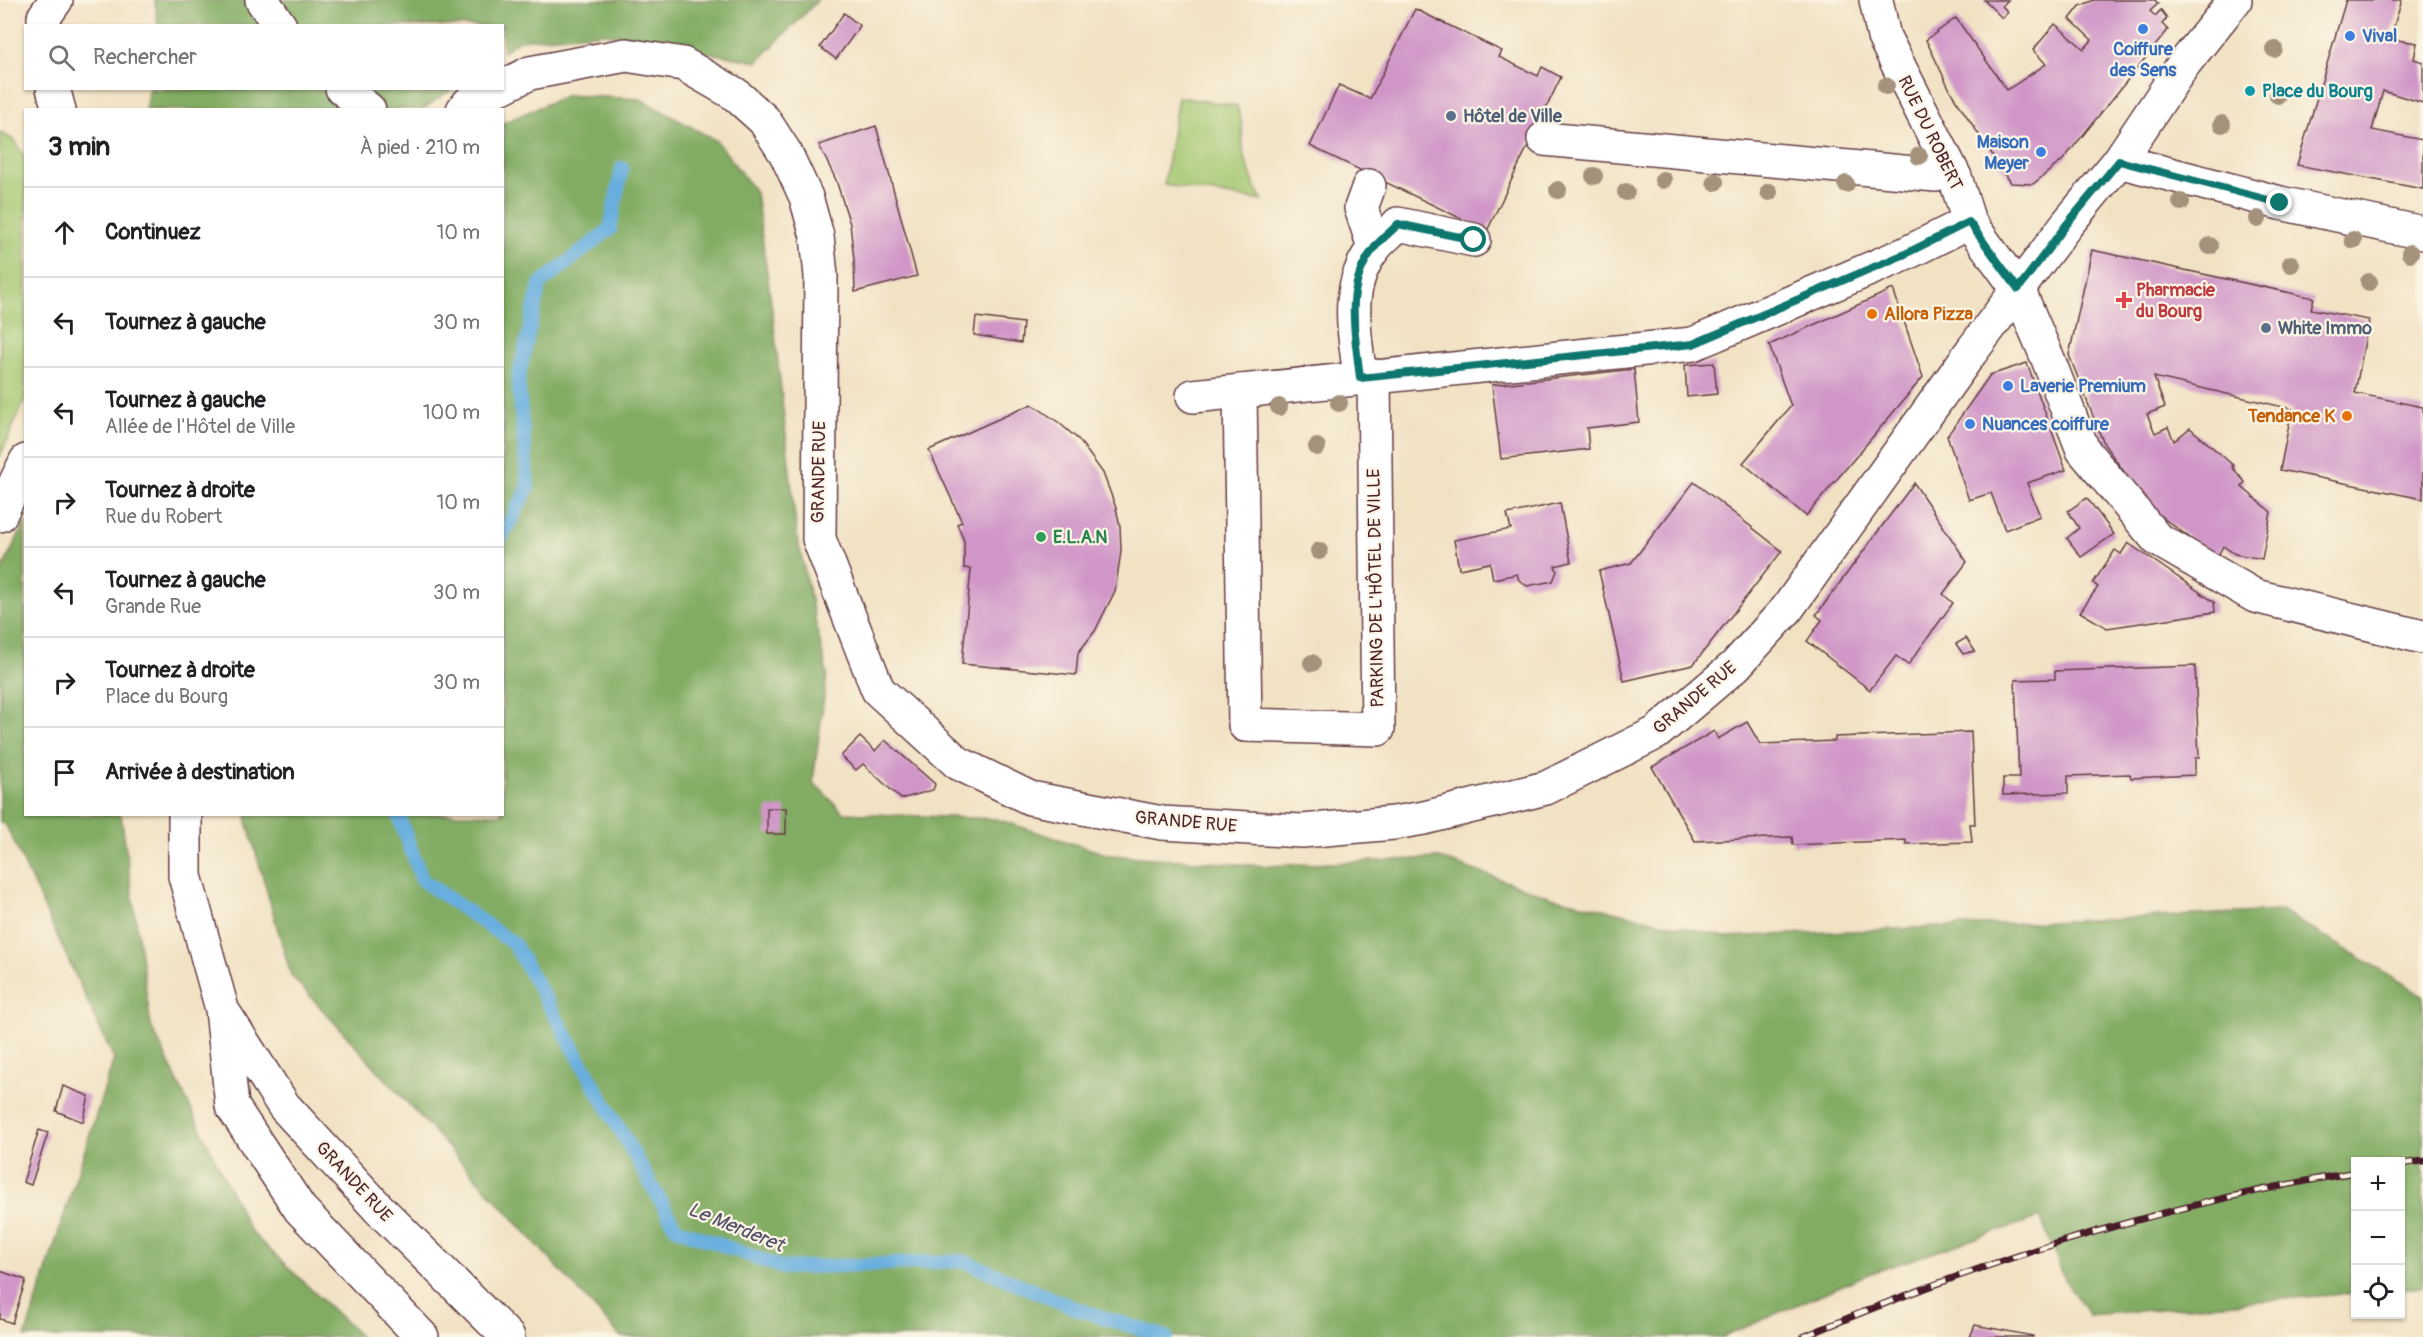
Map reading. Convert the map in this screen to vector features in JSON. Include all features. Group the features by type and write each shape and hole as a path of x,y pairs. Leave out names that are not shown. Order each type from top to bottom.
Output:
{"street":[{"path":"44,24 44,17 56,0"},
{"path":"262,0 279,24"},
{"name":"RUE DU ROBERT","path":"1876,0 1884,38 1955,177 1969,222 2018,289 2048,359 2082,450 2157,539 2255,596 2423,637"},
{"path":"2235,0 2183,65 2119,161 2280,203 2423,233"},
{"name":"GRANDE RUE","path":"504,87 530,74 626,55 683,64 735,94 764,120 786,154 806,197 817,236 821,276 819,538 878,690 958,763 1030,798 1162,823 1302,831 1424,818 1546,788 1656,733 1735,666 1787,609 2018,289 2119,161"},
{"path":"54,90 58,108"},
{"path":"344,90 367,108"},
{"name":"GRANDE RUE","path":"465,108 469,103 497,90"},
{"path":"1544,139 1936,175"},
{"path":"1369,186 1361,208 1374,247"},
{"path":"1193,396 1693,344 1905,254 1969,222"},
{"path":"1367,377 1352,300 1361,271 1374,247 1398,224 1474,240"},
{"name":"PARKING DE L'HÔTEL DE VILLE","path":"1240,391 1245,725 1378,729 1367,377"},
{"path":"0,515 24,465"},
{"name":"GRANDE RUE","path":"184,816 185,876 222,1009 232,1106 300,1209 422,1337"},
{"name":"GRANDE RUE","path":"222,1009 284,1106 379,1209 508,1337"}],"green space":[{"path":"155,0 818,0 757,62 605,33 519,40 504,51 504,24 158,24"},
{"path":"149,90 451,90 424,108 145,108"},
{"path":"567,95 640,99 717,141 756,193 773,317 797,536 827,674 813,782 844,813 996,819 1109,855 1266,866 1439,858 1551,897 1726,937 2281,911 2423,995 2423,1287 2405,1289 2405,1157 2351,1157 2351,1293 2089,1315 2066,1282 2040,1217 1868,1274 1723,1337 621,1337 291,975 247,822 247,816 504,816 504,123"},
{"path":"1178,97 1237,106 1242,124 1243,153 1255,187 1263,201 1164,185"},
{"path":"0,132 15,141 24,157 24,400 0,457"},
{"path":"24,524 24,816 121,816 151,1026 250,1231 361,1337 25,1337 114,1059 6,825 0,822 0,574"}],"building":[{"path":"1984,0 2008,0 2002,6 2008,12 2002,18"},
{"path":"2094,0 2155,0 2158,4 2150,11 2155,16 2161,10 2167,18 2162,24 2168,30 2063,160 2033,184 2011,183 1952,94 1926,40 1956,18 2007,90 2046,64 2033,50 2055,24 2084,49 2092,40 2070,19 2080,6"},
{"path":"2346,0 2402,0 2390,39 2417,43 2414,59 2423,62 2423,103 2383,91 2372,130 2423,140 2423,189 2297,165"},
{"path":"1415,9 1502,51 1499,57 1538,76 1542,67 1561,77 1487,231 1310,146 1339,85 1370,99"},
{"path":"844,13 860,26 836,59 820,47"},
{"path":"876,126 917,276 855,292 850,224 836,180 819,145"},
{"path":"2092,250 2314,298 2311,309 2369,320 2355,393 2423,407 2423,499 2280,470 2292,409 2154,377 2165,407 2147,414 2155,433 2168,427 2174,441 2190,428 2234,466 2232,467 2245,482 2242,487 2271,512 2262,559 2235,554 2223,546 2218,556 2150,508 2104,444 2069,355"},
{"path":"1893,289 1923,377 1806,516 1743,463 1791,406 1769,345"},
{"path":"976,317 1023,323 1021,343 974,335"},
{"path":"1714,363 1717,394 1687,397 1685,365"},
{"path":"2027,363 2066,470 2027,483 2040,516 2005,530 1991,493 1969,500 1947,436 1990,375"},
{"path":"1634,369 1639,422 1587,428 1589,449 1501,459 1492,385"},
{"name":"E.L.A.N","path":"1032,404 1079,440 1103,473 1120,526 1121,551 1115,591 1095,631 1078,653 1076,675 962,664 971,569 964,568 964,541 957,524 962,522 929,450"},
{"path":"1694,482 1782,551 1693,665 1624,681 1599,571 1631,563"},
{"path":"1914,483 1967,562 1943,594 1953,603 1908,665 1896,656 1870,690 1807,641 1822,620 1816,615"},
{"path":"2087,498 2114,534 2081,557 2067,538 2079,528 2068,511"},
{"path":"1560,503 1571,562 1555,566 1557,571 1553,581 1527,586 1519,580 1517,574 1493,579 1490,563 1459,569 1454,540 1511,529 1507,514"},
{"path":"2128,543 2214,602 2215,612 2107,628 2080,612 2098,587 2093,583 2115,550 2121,554"},
{"path":"1966,638 1975,651 1963,654 1956,644"},
{"path":"2195,666 2199,758 2195,758 2195,775 2131,778 2130,774 2068,776 2068,793 2003,795 2003,778 2019,778 2015,680 2055,679 2055,671"},
{"path":"1747,722 1760,744 1835,741 1835,737 1971,732 1975,824 1970,824 1972,842 1906,844 1906,840 1793,845 1792,837 1695,841 1652,767 1714,731 1718,739"},
{"path":"860,737 875,751 885,740 935,784 933,790 901,799 863,764 856,770 841,756"},
{"path":"767,808 786,808 786,834 767,834"},
{"path":"63,1086 89,1096 83,1122 56,1111"},
{"path":"39,1130 48,1133 31,1185 23,1182"},
{"path":"0,1271 26,1280 12,1323 0,1319"},
{"path":"1975,1325 2033,1336 2033,1337 1970,1337"}],"waterway":[{"name":"Le Merderet","path":"504,533 528,488 518,379 540,284 610,229 622,168"},
{"name":"Le Merderet","path":"399,816 422,880 514,944 676,1228 783,1268 964,1261 1077,1309 1166,1337"}],"railway":[{"path":"2405,1163 2423,1161"},
{"path":"1803,1337 1937,1284 2075,1238 2214,1201 2351,1173"}],"place":[{"name":"Coiffure des Sens","path":"2143,29"},
{"name":"Vival","path":"2350,36"},
{"name":"Place du Bourg","path":"2250,91"},
{"name":"Hôtel de Ville","path":"1451,116"},
{"name":"Maison Meyer","path":"2041,152"},
{"name":"Pharmacie du Bourg","path":"2124,300"},
{"name":"Allora Pizza","path":"1872,314"},
{"name":"White Immo","path":"2266,328"},
{"name":"Laverie Premium","path":"2008,386"},
{"name":"Tendance K","path":"2347,416"},
{"name":"Nuances coiffure","path":"1970,424"},
{"name":"E.L.A.N","path":"1041,537"}],"route":[{"path":"1474,240 1398,224 1374,247 1361,271 1352,300 1360,378 1693,344 1905,254 1969,222 2018,289 2119,161 2280,203"}]}
